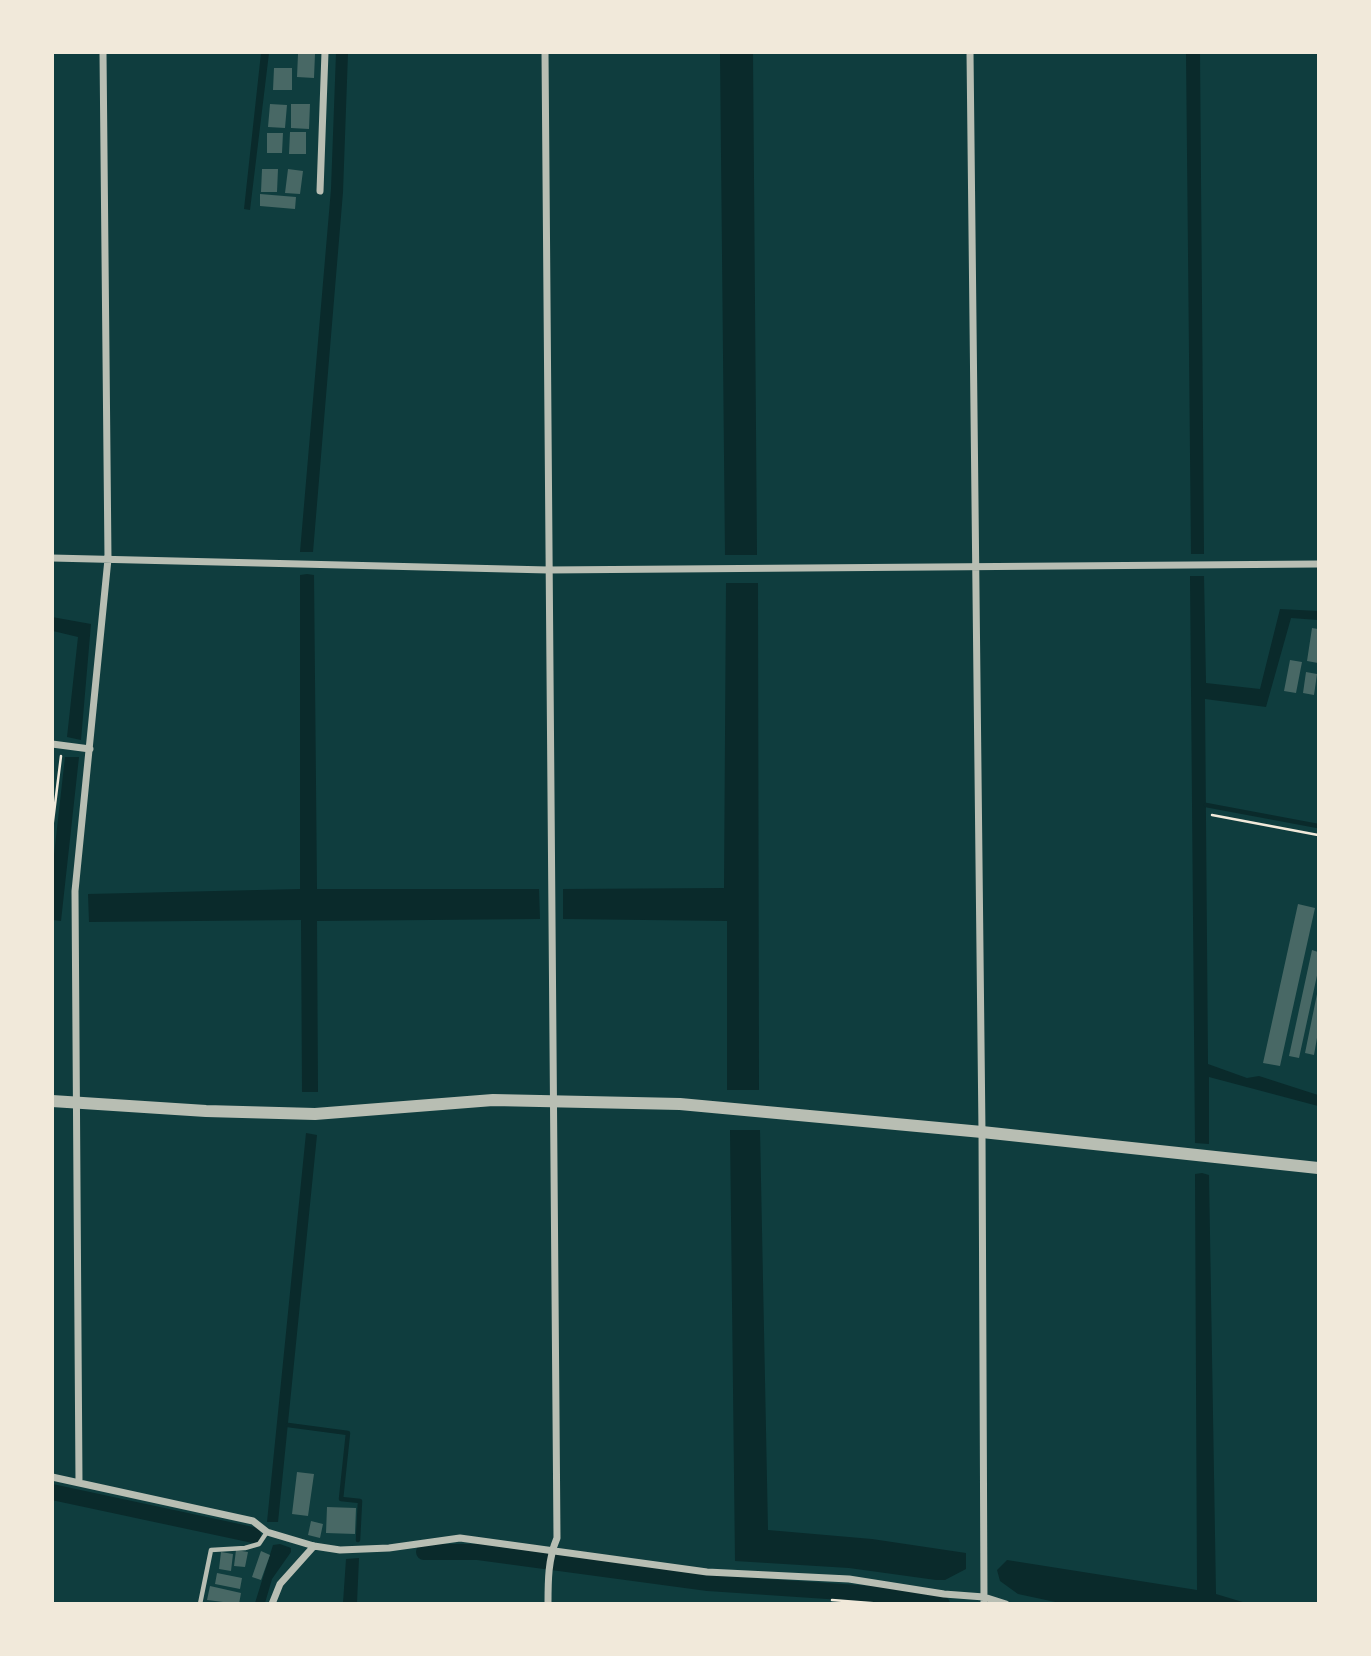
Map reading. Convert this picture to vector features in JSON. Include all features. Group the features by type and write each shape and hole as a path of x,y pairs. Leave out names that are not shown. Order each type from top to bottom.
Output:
{"street":[{"path":"79,1482 75,891 108,559 103,52"},
{"path":"320,191 325,52"},
{"path":"545,52 557,1538 549,1572 548,1604"},
{"path":"970,52 982,1132 984,1600"},
{"path":"52,558 548,570 1318,564"},
{"path":"52,744 90,750"},
{"path":"52,1101 206,1111 315,1114 493,1100 680,1104 982,1132 1318,1168"},
{"path":"52,1477 253,1521 267,1532 314,1546 340,1550 389,1548 460,1538 707,1572 849,1579 1006,1604"},
{"path":"272,1604 280,1584 314,1546"}],"lane":[{"path":"200,1604 211,1550 245,1548 259,1544 267,1532"}],"path":[{"path":"52,829 63,746"},
{"path":"1212,815 1318,835"},
{"path":"832,1600 883,1604"}],"water":[{"path":"261,53 269,53 250,210 244,209"},
{"path":"336,53 348,53 343,192 313,552 300,552 331,189"},
{"path":"720,53 753,53 757,555 725,555"},
{"path":"1186,53 1200,53 1204,554 1191,554"},
{"path":"300,575 314,575 317,889 539,889 540,919 317,921 318,1092 302,1092 301,920 89,922 88,894 300,889"},
{"path":"1190,576 1204,576 1206,683 1260,689 1280,609 1318,611 1318,620 1291,618 1266,707 1205,699 1208,1064 1247,1078 1259,1076 1318,1095 1318,1106 1209,1077 1209,1144 1195,1143"},
{"path":"726,583 758,583 759,1090 727,1090 727,921 563,919 563,889 724,888"},
{"path":"52,617 91,624 81,740 67,737 78,637 53,631"},
{"path":"65,757 79,757 61,921 53,920 53,864"},
{"path":"730,1130 760,1130 768,1530 872,1539 966,1553 966,1569 945,1580 849,1568 735,1561"},
{"path":"306,1133 317,1135 278,1522 267,1522"},
{"path":"1195,1174 1209,1175 1216,1594 1246,1603 1060,1603 1018,1594 1000,1581 997,1570 1007,1560 1197,1590"},
{"path":"280,1544 291,1548 291,1552 272,1579 265,1603 255,1603 273,1545"},
{"path":"359,1558 357,1603 343,1603 346,1559"}],"building":[{"path":"298,54 315,54 314,78 297,77"},
{"path":"274,68 292,68 292,90 273,90"},
{"path":"270,104 287,105 285,128 268,127"},
{"path":"291,104 310,104 309,129 291,128"},
{"path":"290,132 306,132 306,154 289,154"},
{"path":"267,133 283,133 282,153 267,153"},
{"path":"262,169 278,169 277,192 261,192"},
{"path":"288,169 303,171 300,194 285,193"},
{"path":"260,194 296,197 295,209 260,206"},
{"path":"1312,628 1318,629 1318,663 1307,661"},
{"path":"1290,660 1302,662 1296,693 1284,691"},
{"path":"1306,672 1317,674 1314,695 1303,693"},
{"path":"1298,904 1315,908 1280,1066 1263,1063"},
{"path":"1312,950 1318,952 1318,971 1299,1058 1289,1056"},
{"path":"1317,994 1318,1032 1314,1055 1305,1053"},
{"path":"297,1472 314,1474 308,1516 292,1514"},
{"path":"327,1507 356,1508 355,1534 326,1533"},
{"path":"311,1521 323,1524 320,1538 308,1535"},
{"path":"236,1550 248,1552 245,1567 234,1566"},
{"path":"261,1551 270,1555 261,1580 252,1577"},
{"path":"221,1552 233,1554 231,1571 219,1569"},
{"path":"217,1573 242,1578 240,1589 215,1584"},
{"path":"210,1586 241,1593 239,1604 207,1600"}],"waterway":[{"path":"1206,805 1318,826"},
{"path":"288,1425 348,1433 341,1499 360,1501 358,1540"},
{"path":"52,1492 253,1535"},
{"path":"424,1552 478,1552 708,1583 887,1595 942,1604"}]}
